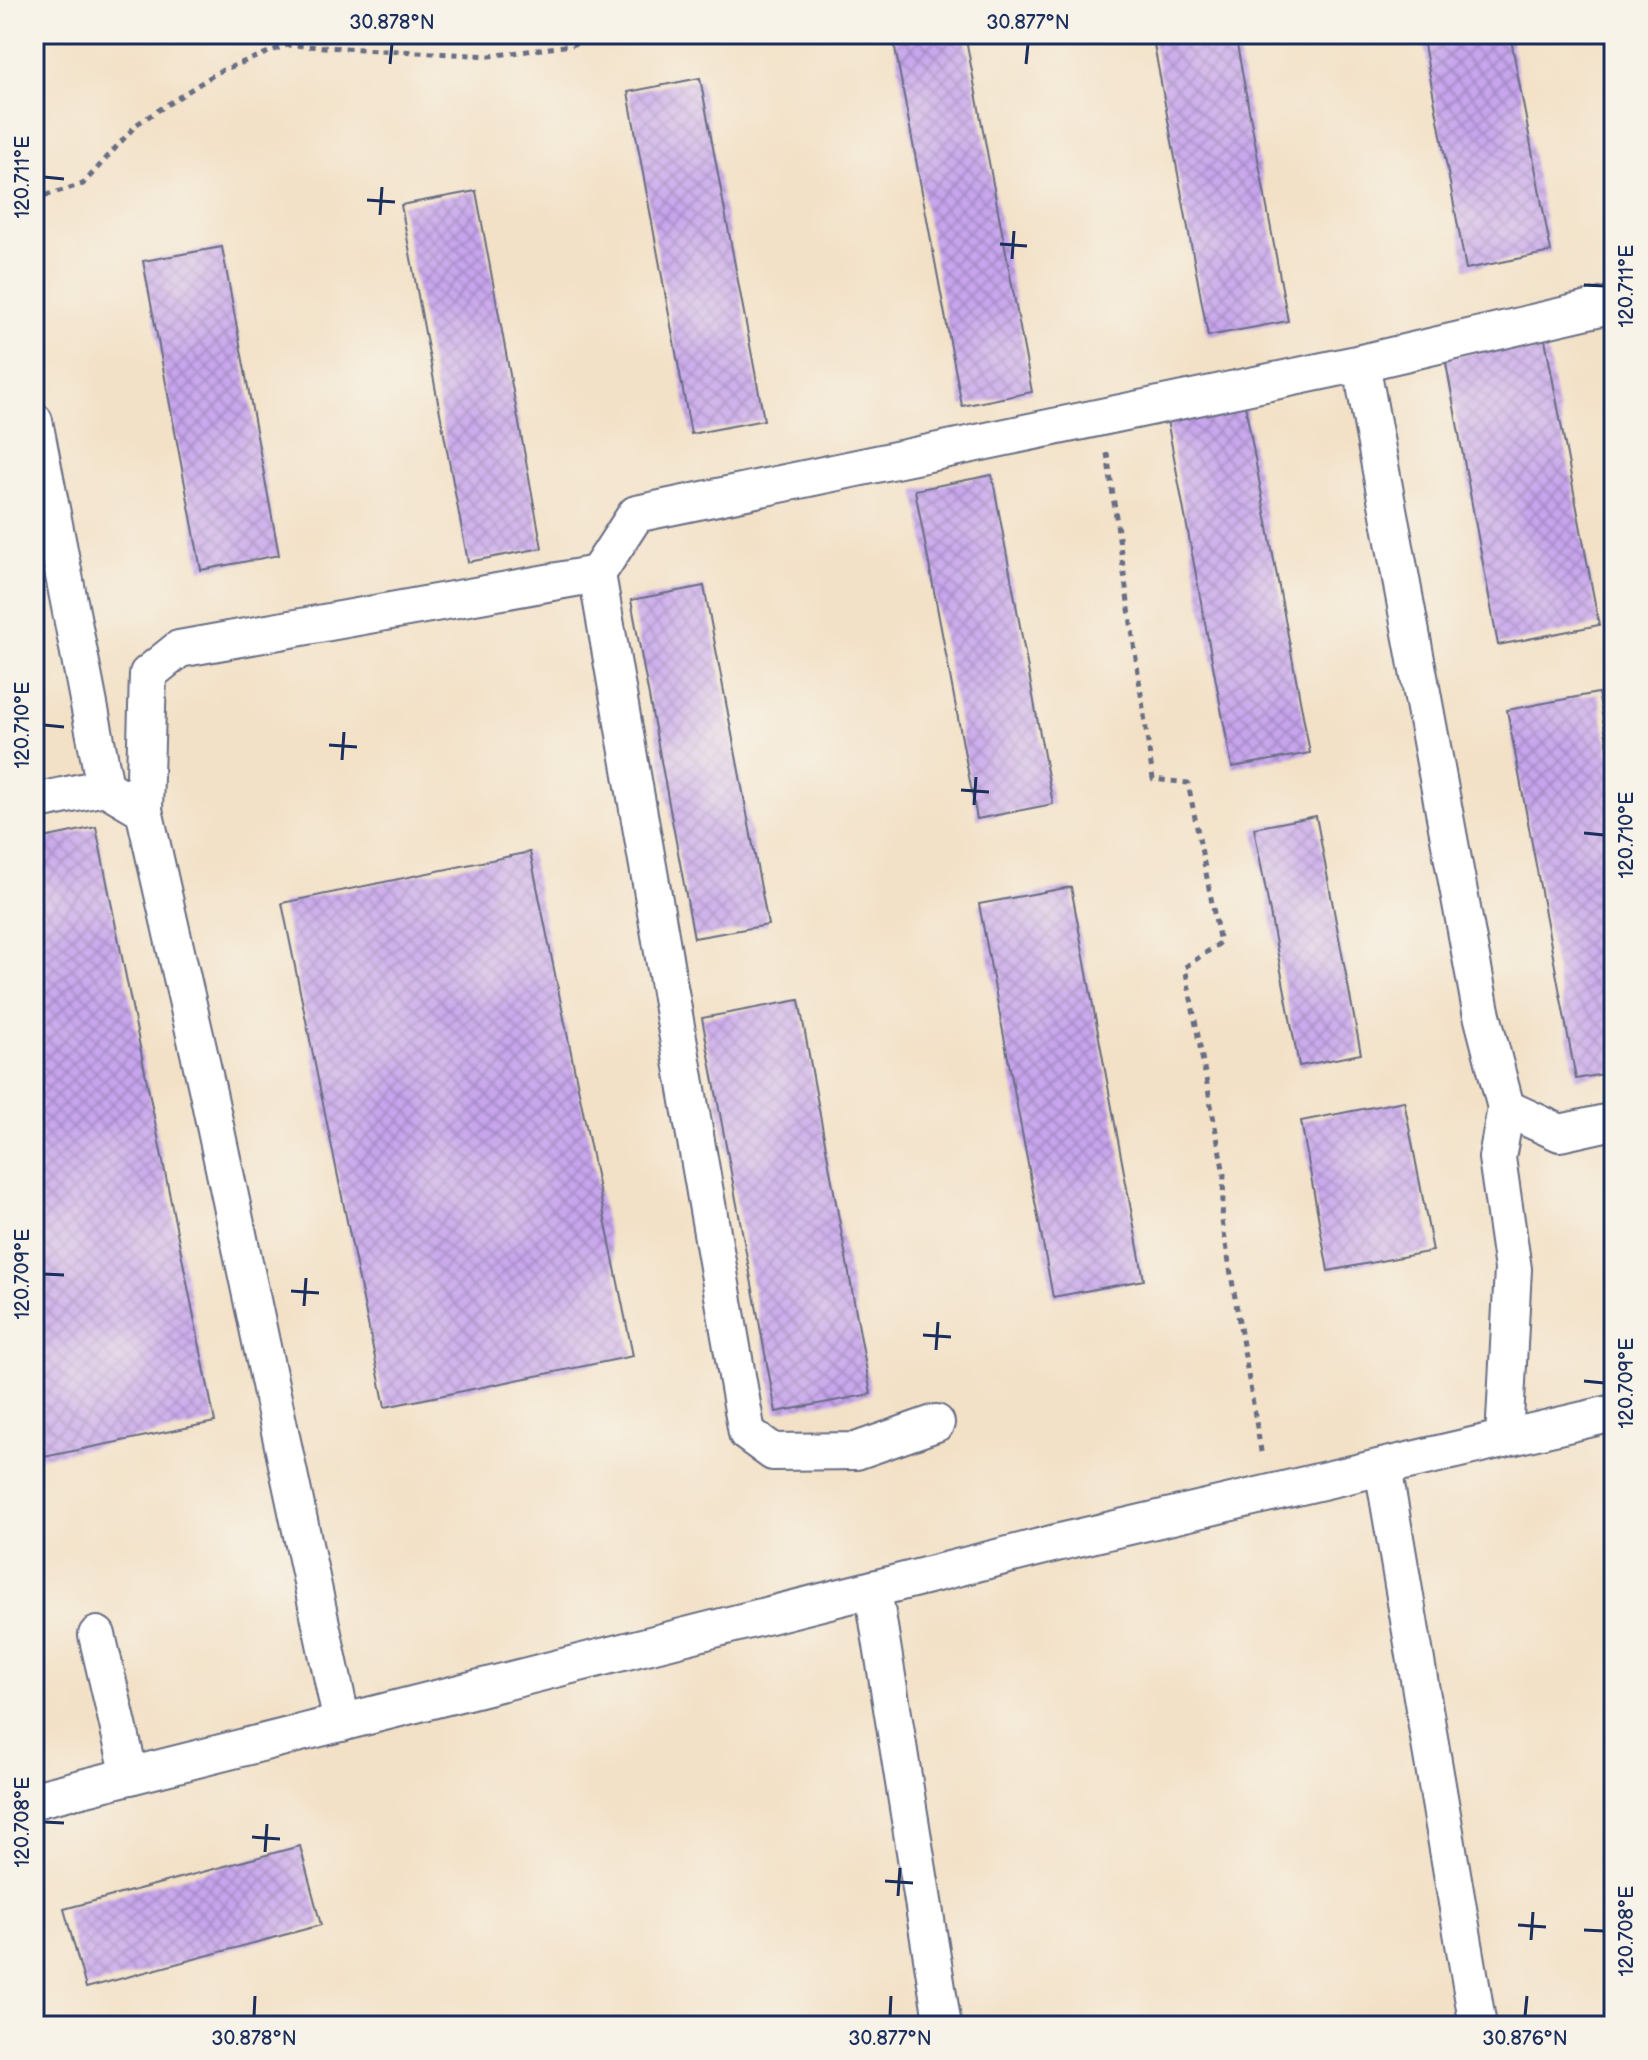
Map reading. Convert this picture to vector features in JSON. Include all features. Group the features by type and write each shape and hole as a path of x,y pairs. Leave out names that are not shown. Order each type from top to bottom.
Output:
{"street":[{"path":"936,1423 856,1451 773,1452 747,1433 597,574 636,514 1361,363 1614,304"},
{"path":"1361,363 1478,996 1506,1108 1497,1158 1513,1269 1504,1439"},
{"path":"34,421 105,787"},
{"path":"342,1723 207,1088 144,810 148,674 179,649 597,574"},
{"path":"34,802 105,787 144,810"},
{"path":"1506,1108 1560,1133 1614,1121"},
{"path":"34,1800 873,1589 1614,1413"},
{"path":"1383,1467 1478,2026"},
{"path":"873,1589 943,2026"},
{"path":"97,1635 130,1776"}],"path":[{"path":"34,199 83,184 137,124 218,72 287,45 490,56 572,45 597,34"},
{"path":"1102,417 1153,779 1188,783 1220,943 1185,967 1224,1174 1222,1221 1268,1494"}],"building":[{"path":"965,34 1032,392 962,406 893,37"},
{"path":"1152,34 1235,34 1288,321 1208,336"},
{"path":"1422,34 1510,34 1551,252 1466,269"},
{"path":"700,78 764,420 691,434 628,92"},
{"path":"476,191 542,548 468,562 401,205"},
{"path":"222,247 279,555 201,570 143,261"},
{"path":"1545,339 1599,625 1498,645 1445,358"},
{"path":"1245,405 1310,753 1232,767 1167,420"},
{"path":"992,475 1053,804 977,819 915,490"},
{"path":"704,586 768,925 694,938 631,600"},
{"path":"1598,693 1614,778 1614,1072 1576,1079 1507,710"},
{"path":"1316,816 1361,1054 1299,1066 1254,828"},
{"path":"96,827 215,1422 34,1459 34,840"},
{"path":"530,852 633,1356 385,1407 282,903"},
{"path":"1071,887 1144,1280 1053,1297 979,904"},
{"path":"799,1000 871,1394 776,1412 702,1018"},
{"path":"1404,1101 1433,1251 1328,1271 1301,1121"},
{"path":"300,1846 321,1925 86,1988 64,1909"}]}
